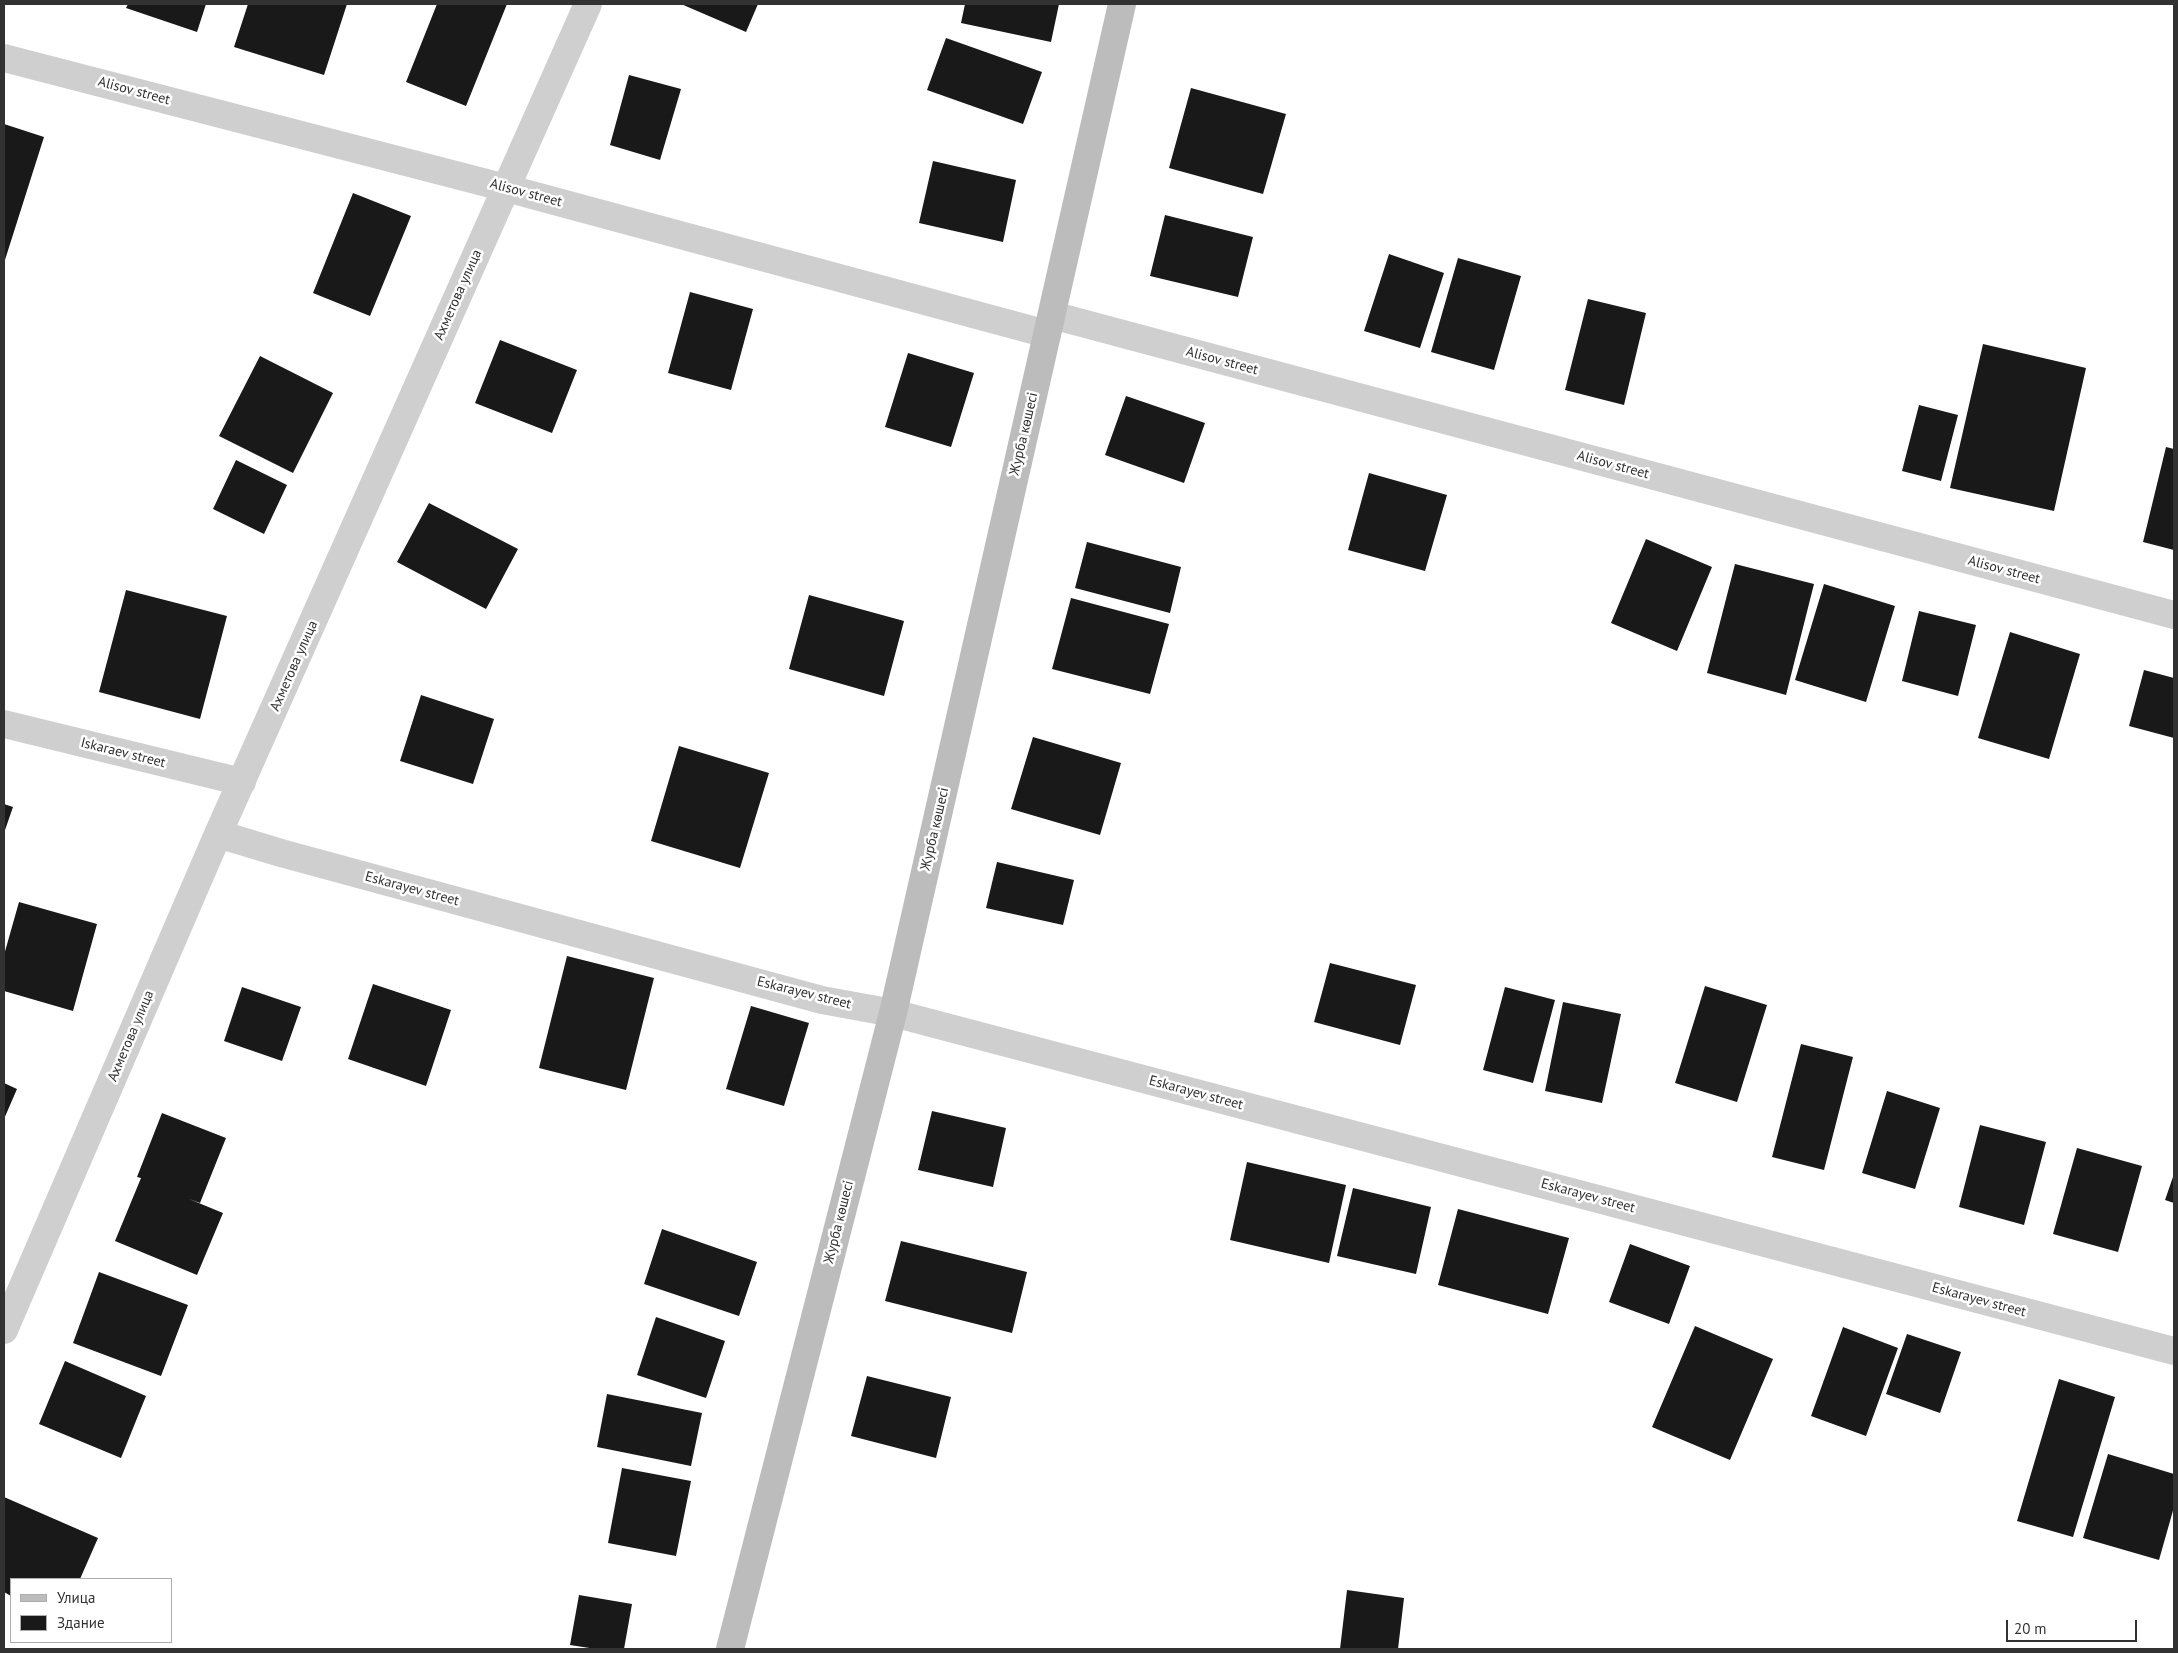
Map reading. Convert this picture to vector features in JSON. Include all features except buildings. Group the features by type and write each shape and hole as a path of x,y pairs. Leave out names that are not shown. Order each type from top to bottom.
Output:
{"street":[{"name":"Ахметова улица","path":"4,1330 218,834 588,4"},
{"name":"Журба көшесі","path":"730,1649 893,1013 1122,4"},
{"name":"Alisov street","path":"4,58 506,188 1049,324 2174,615"},
{"name":"Iskaraev street","path":"4,724 242,782"},
{"name":"Eskarayev street","path":"218,834 291,856 813,997 893,1013 2174,1351"}]}
